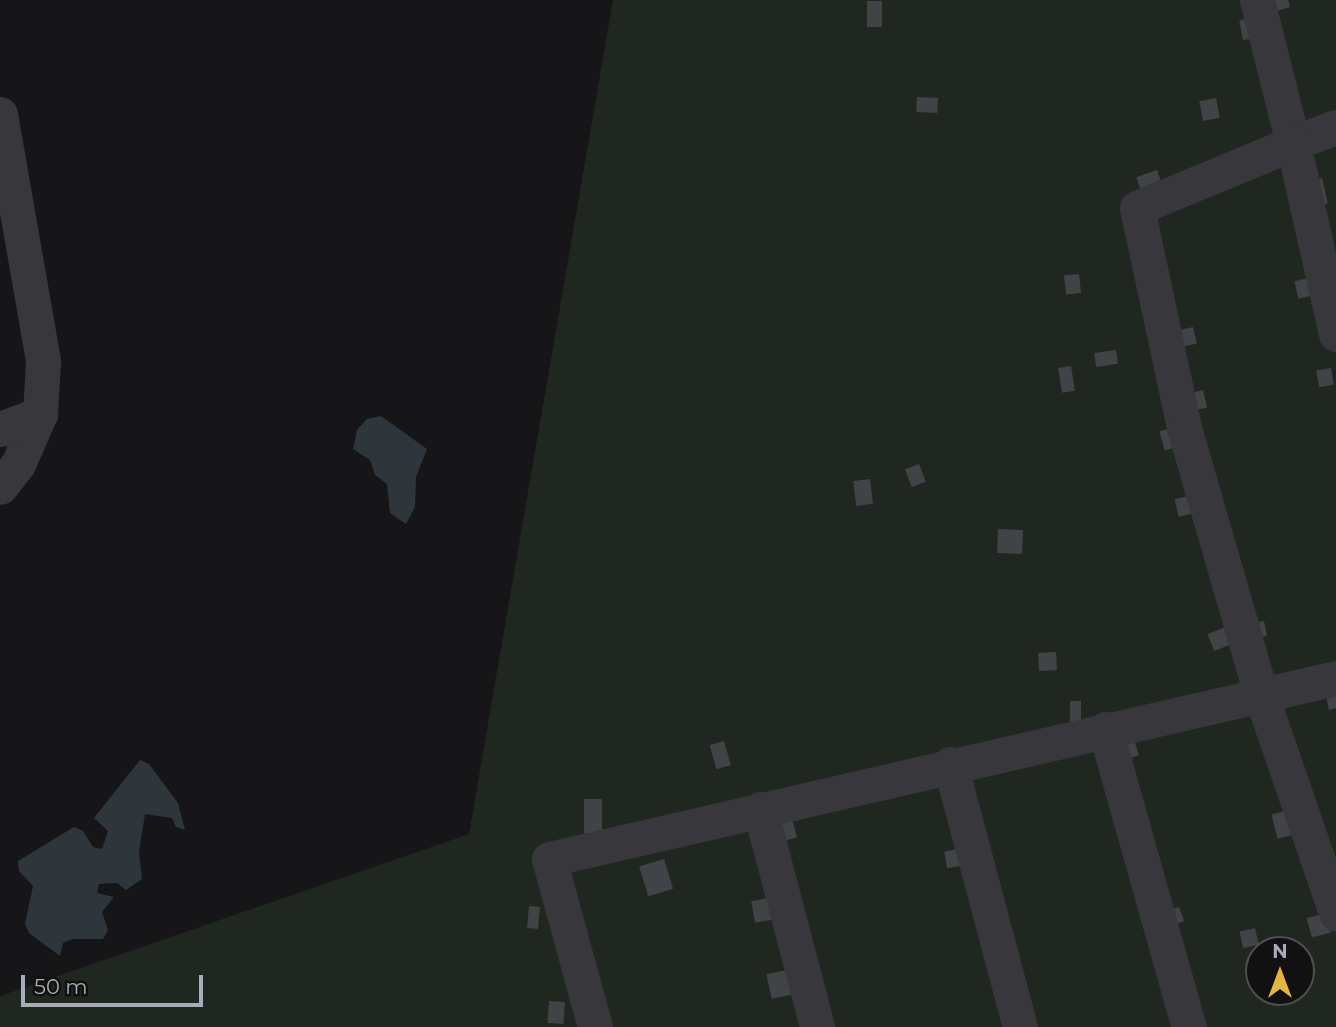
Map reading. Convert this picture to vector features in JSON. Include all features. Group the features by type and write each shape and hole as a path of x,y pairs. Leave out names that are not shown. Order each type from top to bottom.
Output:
{"street":[{"path":"1256,0 1293,143 1336,334"},
{"path":"0,114 8,218 43,361 40,414 18,464 0,487"},
{"path":"1336,127 1137,208 1185,431 1261,695 1336,913"},
{"path":"0,429 40,414"},
{"path":"595,1027 549,859 950,764 1336,678"},
{"path":"1105,729 1189,1027"},
{"path":"950,764 1020,1027"},
{"path":"760,809 817,1027"}],"shaded area":[{"path":"613,0 1336,0 1336,1027 0,1027 0,996 469,834"},
{"path":"381,416 427,449 416,477 415,507 406,524 390,513 387,484 375,475 370,460 353,449 357,430 367,419"},
{"path":"140,760 149,764 178,803 185,830 176,827 172,818 145,814 139,852 142,879 126,890 117,883 99,884 97,893 114,897 102,912 108,930 103,939 72,939 63,943 60,956 29,933 25,924 33,886 19,871 18,861 74,827 83,831 93,847 102,849 108,831 94,818"}],"building":[{"path":"1266,0 1288,0 1290,7 1270,13"},
{"path":"867,1 882,1 882,27 867,27"},
{"path":"1252,18 1256,38 1243,40 1239,20"},
{"path":"917,97 938,98 937,113 916,112"},
{"path":"1216,98 1220,118 1203,121 1199,101"},
{"path":"1157,170 1163,187 1142,194 1136,177"},
{"path":"1322,178 1328,203 1316,206 1310,181"},
{"path":"1079,274 1081,293 1066,294 1064,276"},
{"path":"1308,278 1312,296 1298,299 1294,281"},
{"path":"1193,327 1197,344 1180,347 1176,331"},
{"path":"1116,350 1118,364 1096,367 1094,353"},
{"path":"1071,366 1075,391 1062,393 1058,368"},
{"path":"1331,368 1334,385 1319,387 1316,371"},
{"path":"1203,390 1207,408 1193,411 1189,393"},
{"path":"1175,427 1180,446 1165,450 1160,431"},
{"path":"919,464 926,482 912,487 905,469"},
{"path":"870,479 873,504 856,506 853,481"},
{"path":"1197,494 1201,512 1179,517 1175,499"},
{"path":"998,529 1023,530 1022,554 997,553"},
{"path":"1264,621 1267,636 1252,639 1249,624"},
{"path":"1228,626 1235,643 1214,651 1208,634"},
{"path":"1056,652 1057,670 1039,671 1038,653"},
{"path":"1336,694 1336,708 1329,710 1326,696"},
{"path":"1070,701 1081,701 1081,723 1070,723"},
{"path":"1134,740 1139,755 1124,760 1119,745"},
{"path":"724,741 731,765 716,769 710,745"},
{"path":"584,799 602,799 602,833 584,833"},
{"path":"1285,811 1291,835 1277,839 1271,814"},
{"path":"791,816 797,837 775,843 769,822"},
{"path":"959,849 962,866 947,868 944,852"},
{"path":"664,859 673,889 648,896 639,867"},
{"path":"769,898 773,920 755,923 751,901"},
{"path":"529,906 540,907 538,929 527,928"},
{"path":"1179,907 1184,921 1168,927 1163,913"},
{"path":"1326,913 1331,932 1311,936 1307,918"},
{"path":"1255,928 1257,936 1245,936 1243,948 1239,932"},
{"path":"787,970 792,994 772,999 766,974"},
{"path":"549,1001 565,1002 563,1024 547,1023"}]}
